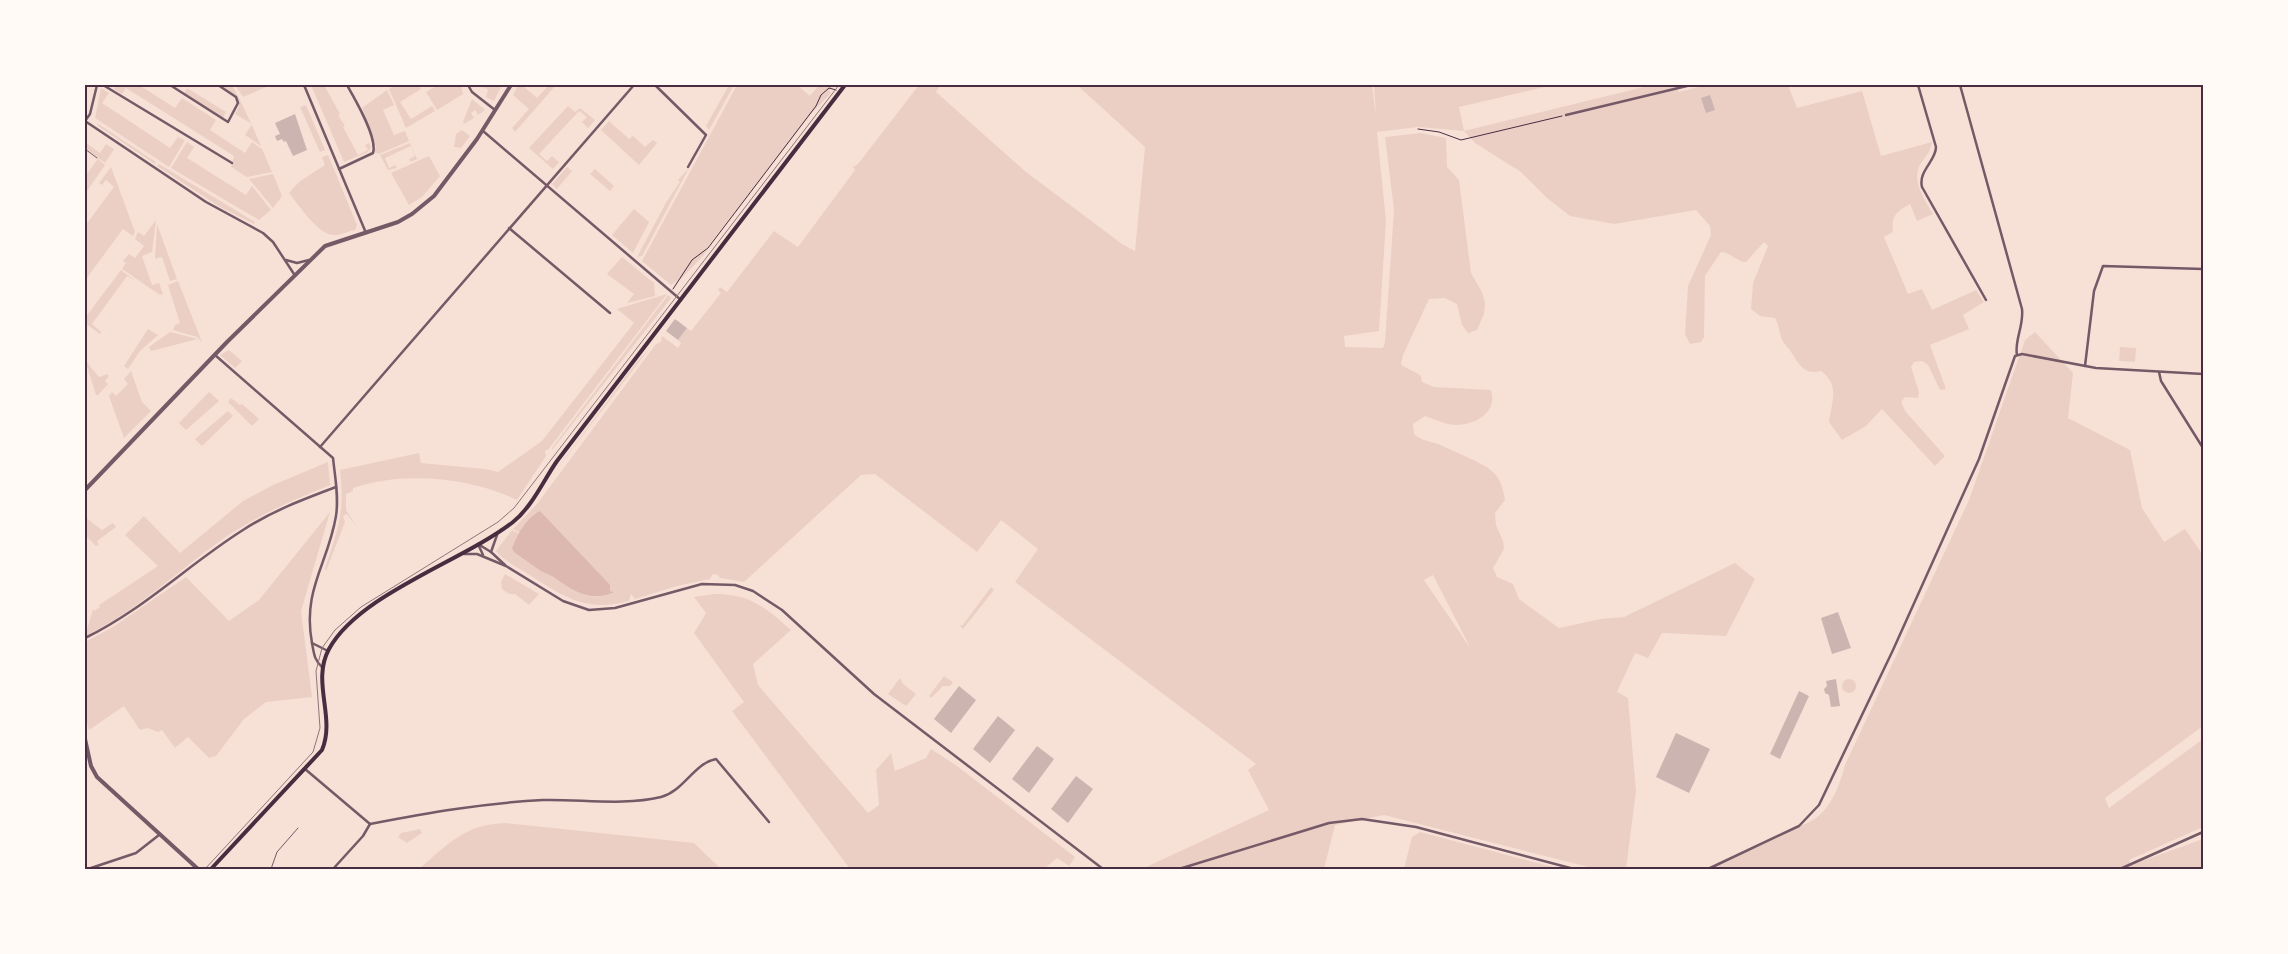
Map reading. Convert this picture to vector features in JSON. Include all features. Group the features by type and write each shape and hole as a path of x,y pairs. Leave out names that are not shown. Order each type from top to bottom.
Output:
{"main road":[{"path":"211,869 320,753 324,743 326,727 321,684 322,667 328,651 342,630 356,617 414,580 502,530 526,508 557,461 682,300 843,86"}],"street":[{"path":"97,85 90,114 85,121 219,210 263,232 273,242 294,274"},
{"path":"103,85 232,163"},
{"path":"170,85 228,122 238,103 236,97 218,85"},
{"path":"304,85 366,233"},
{"path":"339,169 373,153 375,147 368,124 347,85"},
{"path":"429,85 434,85"},
{"path":"468,85 472,92 496,112"},
{"path":"85,490 294,274 328,243 398,222 423,206 453,172 496,112 512,85"},
{"path":"320,447 634,85"},
{"path":"655,85 706,135 688,167"},
{"path":"1566,115 1691,85"},
{"path":"1918,85 1936,147 1936,152 1922,176 1922,187 1986,300"},
{"path":"1960,85 2022,309 2022,326 2016,349 2018,355"},
{"path":"483,130 546,186 682,300"},
{"path":"509,228 610,313"},
{"path":"285,260 297,263 309,260"},
{"path":"2085,366 2094,291 2103,266 2203,269"},
{"path":"1708,869 1798,826 1819,805 1893,650 1979,459 2013,359 2022,354 2085,366 2203,374"},
{"path":"215,355 333,458 336,516 312,595 308,620 317,662 322,667"},
{"path":"2159,372 2161,381 2203,448"},
{"path":"85,638 111,624 154,595 243,529 281,508 336,487"},
{"path":"491,552 493,542 502,530"},
{"path":"478,544 491,552 506,566"},
{"path":"478,544 484,557"},
{"path":"462,554 484,557 506,566 571,605 592,610 616,608 702,584 735,585 753,591 782,610 870,691 1103,869"},
{"path":"312,643 328,651"},
{"path":"85,739 91,766 97,777 198,869"},
{"path":"305,769 370,824 495,803 635,800 661,797 676,790 704,764 716,759 769,822"},
{"path":"1179,869 1329,823 1362,819 1416,828 1574,869"},
{"path":"333,869 363,836 370,824"},
{"path":"2120,869 2203,832"},
{"path":"88,869 136,853 160,835"}],"lane":[{"path":"85,150 97,158"},
{"path":"271,869 277,852 298,828"}],"path":[{"path":"670,291 692,260 706,250 816,106 821,95 830,88 834,89"},
{"path":"1418,129 1438,132 1461,140 1566,115"}],"shaded area":[{"path":"117,85 139,85 175,108 182,98 216,120 210,130 245,153 252,142 262,149 272,172 247,177 231,167 234,156 126,88 122,94 114,89"},
{"path":"220,85 232,85 251,123 235,114 239,106 237,96"},
{"path":"235,85 271,85 243,97"},
{"path":"311,85 324,85 340,114 338,115 345,126 343,127 358,155 368,150 365,145 369,143 371,147 368,152 344,162"},
{"path":"395,85 419,85 421,89 400,102 411,119 432,106 435,111 406,128 389,89"},
{"path":"438,85 461,85 463,94 437,110 426,92"},
{"path":"483,85 502,85 494,101 486,97 488,90 484,87 482,89"},
{"path":"518,85 522,85 537,98 549,85 556,85 515,132 512,128 529,109 513,95"},
{"path":"729,85 734,85 709,130 706,126"},
{"path":"737,85 797,85 810,96 819,85 833,85 829,91 831,93 810,115 702,257 682,278 671,285 642,261","holes":["792,138 708,249 703,253"]},
{"path":"919,85 940,85 936,92 1026,172 1122,244 1135,251 1145,147 1077,85 1372,85 1376,117 1374,85 1553,85 1459,107 1464,131 1418,127 1377,132 1386,221 1379,331 1344,336 1345,347 1383,348 1385,342 1394,210 1385,137 1421,133 1446,138 1447,167 1459,180 1471,273 1482,292 1485,303 1484,314 1477,330 1468,333 1462,325 1457,304 1445,298 1429,299 1403,355 1401,364 1421,376 1422,382 1434,387 1491,390 1491,405 1484,416 1478,420 1471,423 1452,425 1425,416 1413,424 1414,434 1482,464 1493,472 1501,483 1505,500 1495,513 1496,525 1503,541 1504,549 1493,568 1497,577 1513,584 1519,599 1559,628 1601,619 1624,617 1735,563 1755,579 1726,636 1662,633 1648,658 1635,653 1617,692 1628,698 1636,791 1626,869 1596,869 1384,815 1335,825 1324,869 1144,868 1269,810 1248,770 1256,764 1015,582 1038,549 1001,520 977,552 875,474 861,475 744,582 720,578 718,575 713,574 710,579 677,586 635,599 631,594 629,601 600,605 587,604 552,589 499,555 496,551 512,530 519,534 512,549 515,553 569,587 584,594 599,597 616,592 610,591 540,512 534,514 520,533 513,529 537,504 656,344 661,342 662,336 678,348 681,343 678,340 687,328 691,331 721,293 718,290 720,287 727,292 774,231 798,247 855,170 853,167 858,164","holes":["1433,575 1469,646 1424,580"]},
{"path":"1652,85 1675,85 1679,92 1707,85 1788,85 1797,108 1862,91 1881,156 1932,142 1918,169 1917,176 1920,190 1933,214 1917,221 1910,204 1895,215 1893,232 1884,237 1908,294 1922,289 1932,310 1976,290 1984,302 1963,315 1969,329 1930,345 1946,389 1940,390 1928,365 1922,361 1914,362 1911,367 1919,392 1918,398 1905,397 1901,402 1906,412 1945,456 1935,466 1882,409 1866,426 1842,440 1829,422 1833,387 1827,376 1821,371 1810,372 1803,368 1782,340 1775,318 1760,316 1751,309 1753,283 1768,246 1764,242 1746,262 1721,252 1705,276 1704,337 1701,342 1690,344 1685,334 1688,286 1711,235 1710,226 1696,210 1614,224 1570,216 1547,198 1521,172 1475,143 1464,131"},
{"path":"101,88 109,93 102,103 170,148 178,137 185,140 169,167 95,118"},
{"path":"187,88 226,112 223,118 184,93"},
{"path":"387,90 394,105 383,110 394,135 405,131 409,141 379,154 374,152 376,147 362,108"},
{"path":"472,99 485,110 478,115 475,110 471,113 474,118 464,124 463,122"},
{"path":"306,105 325,150 320,152 300,107"},
{"path":"568,106 575,112 580,108 595,120 588,128 582,122 587,117 579,111 539,154 547,161 552,156 559,162 553,169 529,148"},
{"path":"609,121 629,139 633,136 645,147 653,140 657,143 639,165 601,130"},
{"path":"97,123 156,162 155,164 98,126"},
{"path":"252,125 258,138 261,146 245,135"},
{"path":"462,130 470,136 461,148 454,147 456,134"},
{"path":"85,142 100,153 106,144 114,149 105,163 85,148"},
{"path":"187,142 194,147 187,158 246,195 252,186 271,210 259,220 171,168"},
{"path":"410,143 417,159 411,162 409,159 415,156 411,146 385,158 389,168 395,165 397,168 388,170 380,155"},
{"path":"328,155 357,225 355,230 335,235 326,233 314,224 289,193 299,182 325,165 322,157"},
{"path":"429,156 440,176 422,197 409,205 391,173"},
{"path":"98,159 105,165 85,194 85,176"},
{"path":"159,164 255,222 254,224 220,207 157,166"},
{"path":"111,167 135,232 133,236 123,229 86,279 85,226 114,187 106,180 102,185 99,183"},
{"path":"567,167 572,171 557,189 552,184"},
{"path":"689,168 642,256 637,257 667,201 680,182 678,180"},
{"path":"595,169 614,186 610,191 590,174"},
{"path":"273,174 282,196 273,208 249,179"},
{"path":"634,209 649,222 633,253 612,235"},
{"path":"156,220 152,252 142,256 152,285 159,283 163,294 160,295 122,269 126,263 123,261 129,254 135,258 144,246 135,239 138,232 144,236"},
{"path":"157,224 177,279 170,281 162,257 155,259"},
{"path":"622,257 654,283 655,296 627,303 634,294 607,274"},
{"path":"121,270 137,282 127,276 92,324 101,332 100,334 85,323 85,318"},
{"path":"178,281 202,342 197,337 173,330 175,325 180,323 168,285"},
{"path":"667,294 548,450 545,450 546,456 517,500 479,486 436,479 393,479 353,488 353,491 346,494 346,510 357,527 347,514 343,516 345,522 326,571 341,509 340,470 419,453 421,463 498,472 542,441 634,323 617,309"},
{"path":"668,295 671,298 552,450 552,448"},
{"path":"148,329 158,335 140,351 128,369 124,366"},
{"path":"170,332 198,339 151,351 149,347"},
{"path":"2035,332 2073,373 2068,418 2130,450 2142,508 2164,542 2185,529 2203,555 2203,726 2105,798 2109,808 2203,739 2203,827 2129,860 2131,865 2203,839 2203,869 1708,869 1809,822 1817,817 1830,803 1839,785 1845,765 1969,500 2025,340"},
{"path":"2120,347 2136,348 2135,362 2119,361"},
{"path":"649,349 544,486 636,363"},
{"path":"229,350 242,361 235,368 220,355"},
{"path":"85,360 99,377 107,374 109,376 105,381 108,384 98,395 96,395"},
{"path":"131,371 142,402 151,411 124,438 109,396 112,392 116,396 128,384 124,379"},
{"path":"209,392 219,401 186,430 179,423"},
{"path":"231,398 240,405 242,404 259,419 252,426 228,402"},
{"path":"228,411 233,416 202,446 195,439"},
{"path":"328,462 330,485 248,523 206,551 122,615 85,636 93,609 94,611 100,607 99,605 158,566 125,535 144,516 180,553 243,501 273,485"},
{"path":"540,511 610,585 610,591 615,592 598,596 583,594 541,571 515,553 512,549 516,538 526,522"},
{"path":"330,512 301,611 312,697 266,702 244,719 216,756 209,758 188,737 175,748 162,730 158,732 148,728 140,730 124,706 89,730 85,716 85,642 113,627 186,577 229,621 259,600"},
{"path":"85,517 102,530 113,523 116,527 97,541 99,545 96,546 85,535"},
{"path":"505,574 539,594 529,605 515,594 509,594 502,589 501,582"},
{"path":"991,587 994,590 963,629 958,623 962,626"},
{"path":"714,594 738,596 756,603 791,630 753,664 758,685 868,813 879,805 876,770 891,753 895,771 926,758 931,749 957,766 1075,857 1069,866 1057,858 1044,869 850,869 732,711 744,702 694,633 706,613 694,597"},
{"path":"944,676 953,682 950,686 943,686 931,698 929,696"},
{"path":"900,678 903,684 916,694 906,706 888,694"},
{"path":"1846,679 1852,679 1856,686 1852,693 1846,693 1842,689 1842,683"},
{"path":"506,823 694,843 721,869 419,869 448,844 468,831 492,824"},
{"path":"420,829 422,833 407,843 398,837 401,833"},
{"path":"1420,832 1560,869 1404,869 1412,837"}],"building":[{"path":"1710,95 1715,110 1706,113 1701,98"},
{"path":"295,114 307,150 293,156 286,141 284,142 282,139 277,141 275,136 280,134 275,123"},
{"path":"675,319 687,328 678,340 666,331"},
{"path":"1838,612 1851,648 1832,654 1821,618"},
{"path":"1836,679 1840,706 1831,707 1829,695 1825,693 1824,689 1827,686 1826,681"},
{"path":"959,686 976,700 951,733 934,719"},
{"path":"1799,691 1809,696 1780,759 1770,754"},
{"path":"998,716 1015,730 990,763 973,749"},
{"path":"1676,733 1710,749 1689,793 1656,777"},
{"path":"1037,746 1054,759 1029,793 1012,779"},
{"path":"1076,776 1093,789 1068,823 1051,809"}],"tram line":[{"path":"205,869 313,752 320,728 316,671 322,648 335,630 361,607 498,522 514,508 839,85"}]}
